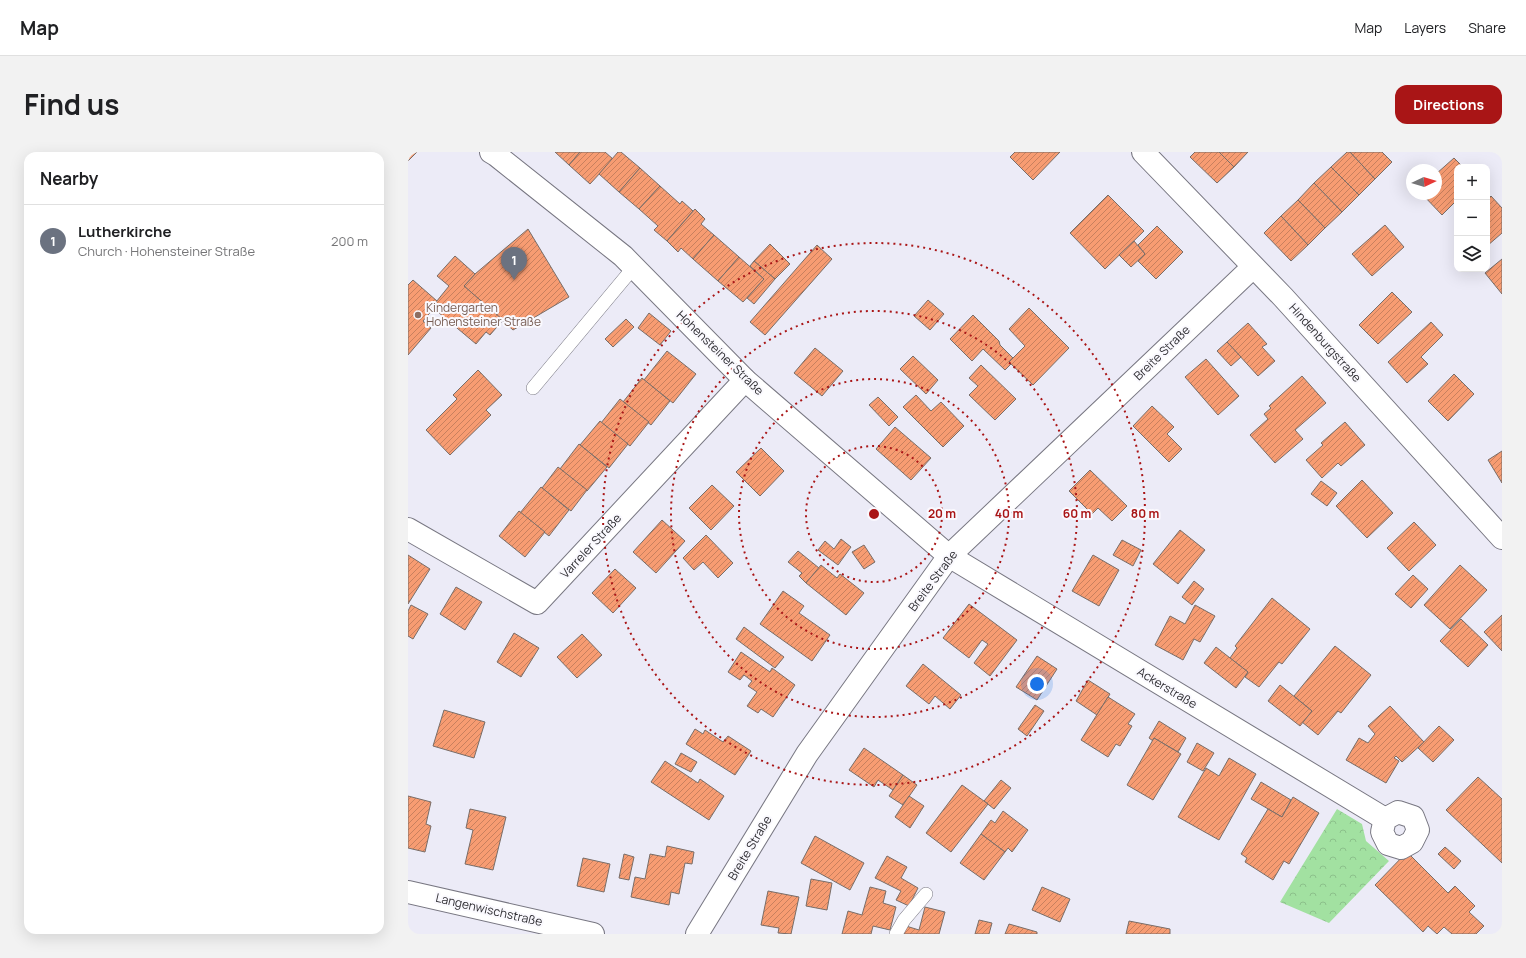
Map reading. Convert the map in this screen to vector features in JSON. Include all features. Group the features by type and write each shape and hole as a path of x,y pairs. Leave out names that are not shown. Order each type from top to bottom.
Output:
{"street":[{"name":"Hohensteiner Straße","path":"491,152 611,246 634,267 745,380 949,556"},
{"name":"Hindenburgstraße","path":"1143,152 1282,297 1502,538"},
{"name":"Breite Straße","path":"697,934 807,754 949,556 1253,267"},
{"name":"Varreler Straße","path":"408,529 537,603 745,380"},
{"name":"Ackerstraße","path":"949,556 1385,819"},
{"name":"Langenwischstraße","path":"408,892 593,934"}],"lane":[{"path":"533,388 634,267"},
{"path":"896,934 904,920 926,894"}],"green space":[{"path":"1337,809 1362,824 1366,841 1389,861 1329,923 1280,902"}],"building":[{"path":"408,152 417,152 408,161"},
{"path":"555,152 580,152 569,165"},
{"path":"580,152 605,152 613,159 590,184 569,165"},
{"path":"618,152 621,152 640,168 619,192 599,174"},
{"path":"1015,152 1060,152 1033,180 1010,157"},
{"path":"1195,152 1219,152 1234,167 1217,183 1190,157"},
{"path":"1219,152 1248,152 1234,167"},
{"path":"1347,152 1350,152 1375,179 1359,195 1331,167"},
{"path":"1350,152 1382,152 1392,162 1375,179"},
{"path":"1454,158 1460,164 1454,164 1454,203 1442,215 1428,200 1442,200 1442,169"},
{"path":"1331,167 1359,195 1342,212 1314,183"},
{"path":"640,168 660,186 639,209 619,192"},
{"path":"1314,183 1342,212 1325,228 1298,200"},
{"path":"660,186 680,204 682,201 693,211 667,241 654,230 658,226 639,209"},
{"path":"1108,195 1144,231 1105,269 1070,233"},
{"path":"1491,196 1502,208 1502,233 1490,243 1490,200"},
{"path":"1298,200 1325,228 1308,245 1281,216"},
{"path":"695,209 705,219 701,224 714,235 693,259 681,248 678,252 667,241"},
{"path":"1281,216 1308,245 1291,261 1264,233"},
{"path":"1385,225 1404,247 1372,276 1352,254"},
{"path":"1157,226 1183,252 1156,279 1138,261 1145,254 1138,245"},
{"path":"528,229 569,297 513,330 464,286 475,274"},
{"path":"714,235 739,257 718,281 693,259"},
{"path":"1134,241 1145,254 1131,267 1119,255"},
{"path":"770,244 790,264 775,279 754,261"},
{"path":"817,245 832,259 765,335 750,322"},
{"path":"455,256 475,274 464,286 503,320 490,335 486,332 476,344 432,307 449,286 437,276"},
{"path":"739,257 764,279 743,302 718,281"},
{"path":"1502,259 1502,294 1485,273 1490,272 1490,269"},
{"path":"754,261 775,279 754,304 747,298 764,279 750,266"},
{"name":"Kindergarten Hohensteiner Straße","path":"413,280 437,301 432,307 434,308 423,321 431,328 408,355 408,285"},
{"path":"1392,292 1412,312 1378,344 1359,325"},
{"path":"928,300 944,314 930,330 914,316"},
{"path":"1029,308 1069,348 1033,385 1009,362 1025,346 1009,329"},
{"path":"649,313 671,331 660,345 638,328"},
{"path":"973,315 999,341 1000,345 1013,358 1009,362 1011,364 1005,370 983,349 972,361 950,339"},
{"path":"626,319 634,327 613,347 605,339"},
{"path":"1431,322 1443,335 1421,357 1428,364 1407,383 1388,362"},
{"path":"1248,323 1267,344 1262,347 1275,361 1258,376 1227,342"},
{"path":"1227,342 1241,357 1231,366 1217,351"},
{"path":"815,348 843,371 822,396 794,373"},
{"path":"667,351 696,374 673,403 644,380"},
{"path":"913,356 938,380 926,394 900,369"},
{"path":"1206,359 1239,396 1218,415 1185,377"},
{"path":"981,365 1016,399 995,420 969,395 978,386 969,378"},
{"path":"478,370 502,395 486,410 491,415 450,455 426,430 457,399 453,395"},
{"path":"1454,374 1474,394 1448,421 1428,401"},
{"path":"1302,376 1326,403 1295,430 1303,439 1275,463 1250,435 1268,419 1264,414 1271,408 1269,406"},
{"path":"642,378 670,401 651,425 623,402"},
{"path":"916,395 931,411 941,402 964,426 943,447 903,407"},
{"path":"878,397 898,417 889,426 869,405"},
{"path":"620,399 649,422 630,446 601,423"},
{"path":"1152,406 1174,427 1167,434 1182,449 1169,462 1133,426"},
{"path":"600,421 628,444 609,468 580,445"},
{"path":"1345,422 1365,445 1341,466 1338,463 1322,478 1306,460 1323,445 1321,443"},
{"path":"895,427 931,458 911,480 876,449"},
{"path":"579,444 607,467 587,491 560,469"},
{"path":"761,448 784,471 760,496 736,472"},
{"path":"1502,451 1502,483 1488,460"},
{"path":"558,467 587,490 571,511 542,488"},
{"path":"1090,470 1127,506 1112,521 1098,508 1092,514 1069,491"},
{"path":"1362,480 1393,513 1367,538 1336,506"},
{"path":"1321,481 1337,493 1327,506 1311,494"},
{"path":"712,485 734,506 711,530 689,508"},
{"path":"541,487 569,510 549,536 520,513"},
{"path":"519,511 545,532 525,557 499,536"},
{"path":"662,520 685,541 656,573 633,552"},
{"path":"1414,522 1436,545 1409,571 1387,548"},
{"path":"1180,530 1205,550 1178,584 1153,564"},
{"path":"706,535 733,563 718,578 703,562 694,570 683,558"},
{"path":"841,539 851,547 838,565 818,550 825,541 834,549"},
{"path":"1122,540 1141,550 1133,566 1113,555"},
{"path":"864,545 875,562 864,569 852,552"},
{"path":"798,551 819,568 806,583 799,576 802,573 788,562"},
{"path":"408,555 430,569 408,604"},
{"path":"1093,555 1119,570 1099,606 1072,591"},
{"path":"821,565 837,578 840,574 864,593 846,615 806,583"},
{"path":"1460,565 1487,590 1450,629 1424,605"},
{"path":"615,569 636,588 613,613 592,593"},
{"path":"1413,575 1428,589 1411,608 1395,594"},
{"path":"1194,581 1204,589 1192,605 1182,597"},
{"path":"456,587 482,602 465,630 440,614"},
{"path":"783,591 804,606 799,613 830,635 812,661 760,624"},
{"path":"1272,598 1310,629 1282,664 1279,662 1259,687 1245,677 1248,672 1230,658 1237,648 1235,646"},
{"path":"969,604 1017,640 990,676 974,663 988,644 982,640 969,658 943,638"},
{"path":"411,605 428,614 413,639 408,636 408,611"},
{"path":"1195,605 1215,616 1200,642 1194,639 1183,660 1155,645 1170,616 1185,624"},
{"path":"1502,615 1502,651 1484,632"},
{"path":"1461,619 1488,645 1468,667 1440,641"},
{"path":"744,627 784,657 775,668 736,639"},
{"path":"514,633 539,648 521,677 497,662"},
{"path":"582,634 602,655 577,678 557,657"},
{"path":"1335,646 1371,675 1341,713 1338,711 1318,735 1302,722 1312,711 1294,696"},
{"path":"1216,647 1248,672 1236,688 1204,663"},
{"path":"741,652 770,672 772,668 795,685 773,717 761,709 758,713 747,706 757,692 748,686 752,681 744,675 740,680 728,672"},
{"path":"1037,656 1057,669 1037,700 1016,687"},
{"path":"923,664 961,695 950,709 935,696 929,704 906,686"},
{"path":"1088,680 1110,694 1097,715 1076,701"},
{"path":"1280,685 1312,711 1300,726 1268,701"},
{"path":"1108,697 1135,714 1128,724 1132,726 1120,746 1116,744 1108,757 1081,740"},
{"path":"1035,705 1044,711 1027,736 1018,729"},
{"path":"1390,706 1424,742 1402,762 1396,756 1394,758 1399,761 1386,783 1346,760 1359,738 1368,743 1375,734 1368,726"},
{"path":"444,710 485,722 474,758 433,746"},
{"path":"1159,721 1186,738 1178,752 1154,738 1153,741 1149,738"},
{"path":"1439,726 1454,740 1433,762 1418,748"},
{"path":"695,729 703,734 705,730 723,742 728,736 751,751 735,775 686,744"},
{"path":"1154,738 1181,754 1153,800 1127,785"},
{"path":"1197,743 1214,753 1203,771 1187,762"},
{"path":"864,748 903,775 893,790 878,780 874,787 849,770"},
{"path":"681,753 697,762 691,772 675,764"},
{"path":"1229,758 1256,774 1219,840 1178,817 1206,768 1219,776"},
{"path":"665,761 698,783 700,779 724,796 709,820 651,782"},
{"path":"903,775 917,785 903,805 889,796"},
{"path":"1478,777 1502,799 1502,863 1446,810"},
{"path":"1001,780 1011,788 994,809 984,801"},
{"path":"1261,782 1291,800 1282,817 1251,799"},
{"path":"962,785 988,804 951,852 926,833"},
{"path":"408,796 431,802 426,824 431,826 425,852 408,848"},
{"path":"909,796 924,806 910,828 895,817"},
{"path":"1293,797 1319,813 1289,864 1284,861 1273,880 1245,862 1247,858 1241,854 1268,809 1282,817"},
{"path":"470,809 506,817 493,870 465,864 473,830 466,828"},
{"path":"1003,811 1028,830 1012,852 1008,848 1005,852 981,834 991,820 995,823"},
{"path":"981,834 1005,852 984,880 960,863"},
{"path":"815,836 864,863 850,890 801,863"},
{"path":"667,846 694,852 692,864 685,863 679,894 671,892 669,905 631,897 635,877 645,879 650,854 665,857"},
{"path":"1445,847 1461,861 1454,869 1438,854"},
{"path":"1407,852 1448,893 1455,886 1475,906 1469,912 1484,926 1476,934 1452,934 1444,927 1437,934 1428,926 1423,932 1375,885"},
{"path":"624,854 634,857 629,880 619,878"},
{"path":"887,856 907,867 901,878 918,888 909,906 896,900 901,891 875,878"},
{"path":"583,858 610,864 604,892 577,886"},
{"path":"811,879 832,883 827,910 806,906"},
{"path":"870,887 886,891 883,903 896,907 890,930 873,926 871,934 842,934 848,911 862,915"},
{"path":"1042,887 1070,899 1060,922 1032,910"},
{"path":"768,891 799,897 791,934 778,933 779,928 761,925"},
{"path":"925,907 945,912 939,934 903,934 906,926 919,930"},
{"path":"979,920 992,923 989,934 975,934"},
{"path":"1129,921 1170,929 1170,934 1126,934"},
{"path":"1009,924 1037,932 1037,934 1005,934"}],"place":[{"name":"Lutherkirche","path":"514,280"},
{"name":"Kindergarten Hohensteiner Straße","path":"418,315"}]}
